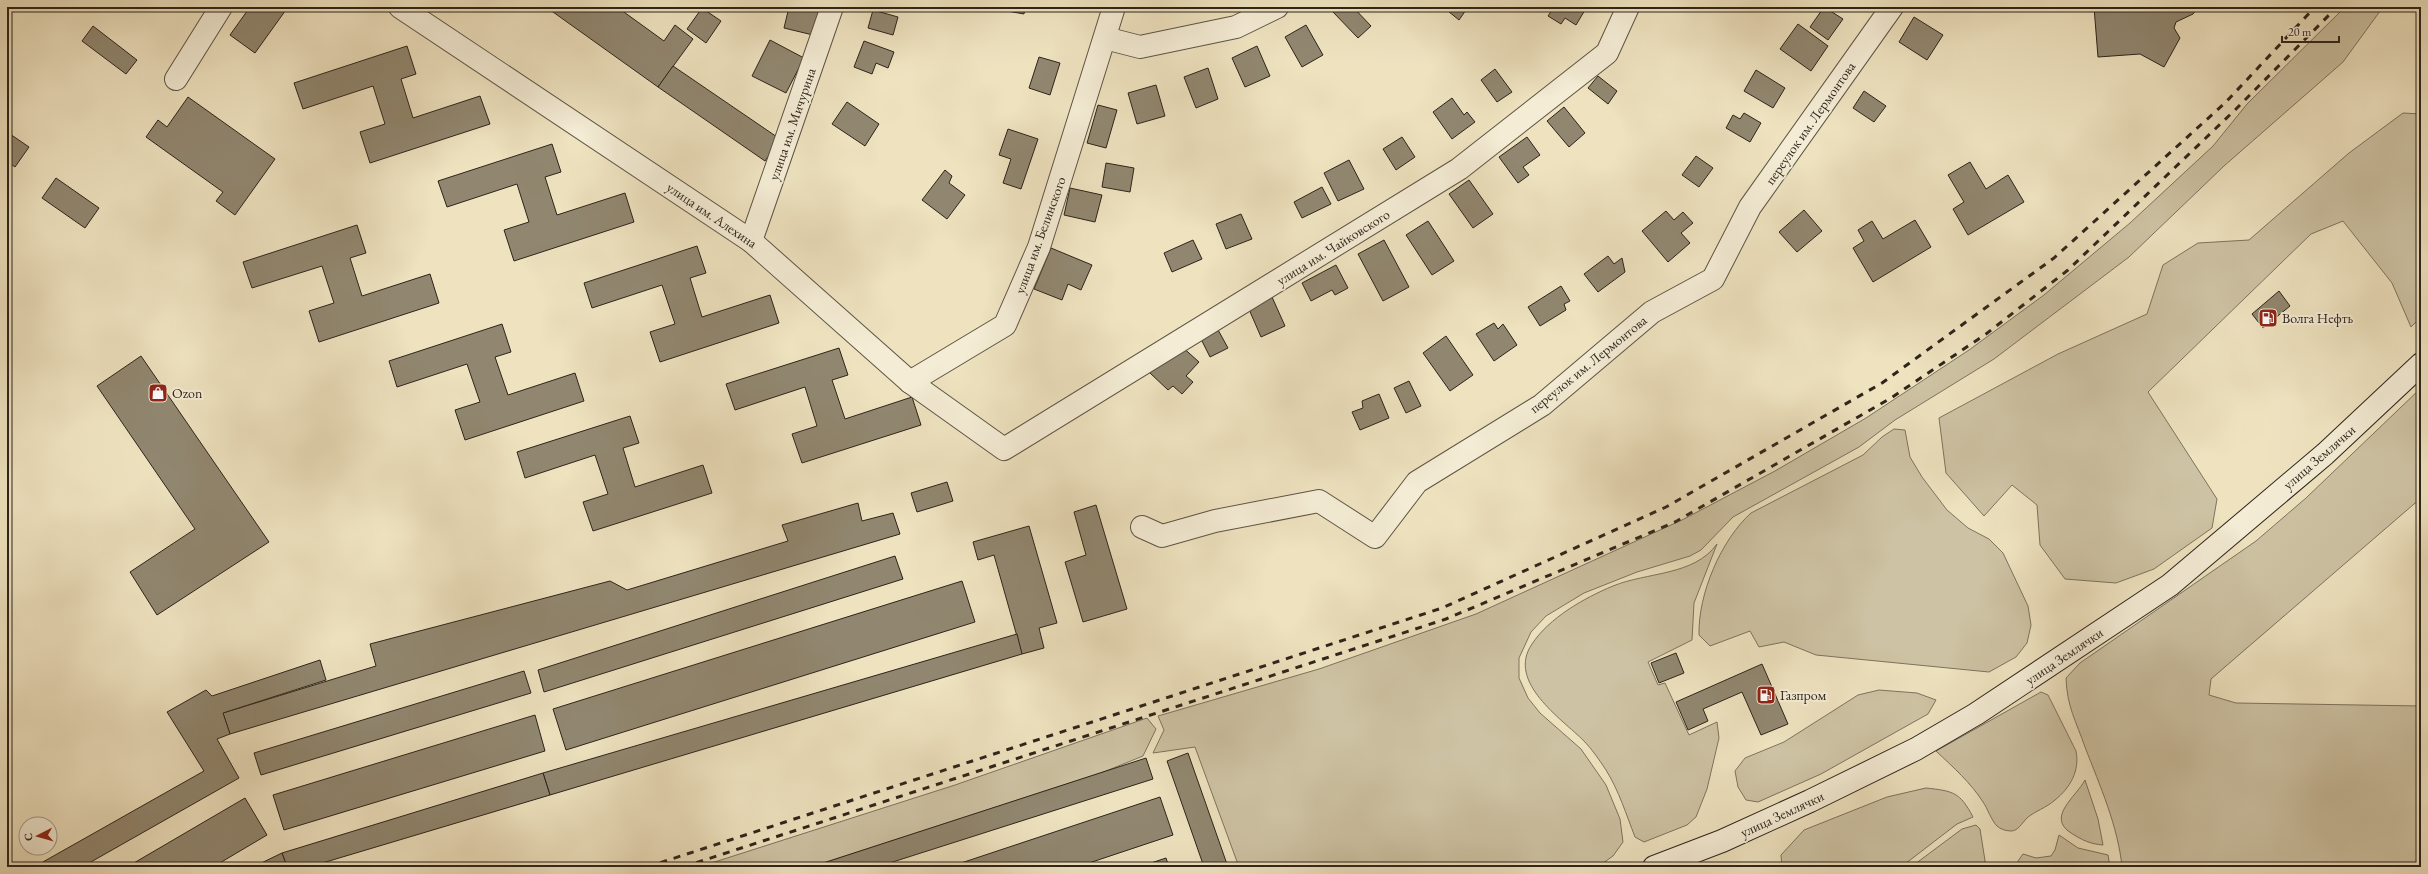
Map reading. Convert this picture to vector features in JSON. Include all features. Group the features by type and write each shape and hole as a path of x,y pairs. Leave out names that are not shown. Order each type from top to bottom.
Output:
{"street":[{"path":"176,79 221,7"},
{"name":"улица им. Алехина","path":"400,7 751,240 910,382 1004,449"},
{"name":"улица им. Мичурина","path":"751,240 832,7"},
{"name":"улица им. Белинского","path":"910,382 1006,325 1039,247 1114,7"},
{"path":"1105,38 1140,47 1236,27 1276,7"},
{"name":"улица им. Чайковского","path":"1004,449 1459,169 1607,52 1628,7"},
{"name":"переулок им. Лермонтова","path":"1142,528 1162,536 1215,521 1319,501 1376,537 1417,482 1542,405 1652,312 1713,279 1750,207 1892,7"},
{"name":"улица Землячки","path":"1654,867 1722,841 1810,801 1916,749 1976,714 2170,585 2325,454 2421,364"}],"shaded area":[{"path":"2345,7 2383,7 2343,62 2224,166 2129,257 1994,359 1895,420 1859,447 1733,517 1701,550 1690,556 1637,572 1584,593 1546,616 1531,632 1519,658 1519,678 1528,698 1540,713 1581,749 1606,785 1620,819 1623,842 1613,856 1599,866 1239,867 1195,747 1153,753 1164,730 1158,716 1319,669 1476,614 1682,520 1775,471 1866,418 1969,350 2044,295 2130,223 2213,146 2247,104"},
{"path":"2403,113 2421,114 2421,317 2411,327 2392,283 2343,221 2311,234 2148,392 2217,499 2212,528 2154,569 2116,583 2065,579 2040,545 2037,505 2012,485 1984,516 1946,473 1939,418 2058,354 2147,314 2163,265 2198,243 2249,240 2349,153"},
{"path":"2421,388 2421,498 2211,679 2209,695 2236,703 2421,706 2421,867 2122,867 2117,836 2070,706 2066,678 2080,663 2256,541 2306,498"},
{"path":"1894,429 1905,430 1910,457 1922,477 1947,510 1968,528 1989,539 2003,553 2028,606 2031,625 2027,643 2016,657 1989,672 1816,655 1784,642 1759,647 1750,631 1710,646 1699,635 1702,602 1713,569 1730,538 1740,524 1751,513 1863,455 1882,437"},
{"path":"1717,544 1694,603 1692,640 1648,662 1658,685 1665,683 1689,735 1717,722 1719,738 1707,789 1696,817 1687,825 1644,842 1635,837 1615,786 1596,755 1584,741 1551,711 1531,686 1526,672 1526,658 1532,644 1557,617 1590,596 1626,581 1683,568 1696,562"},
{"path":"1879,690 1917,693 1936,700 1928,714 1821,774 1758,802 1746,800 1738,787 1735,771 1745,758 1784,742 1858,695"},
{"path":"2041,692 2048,695 2076,751 2077,765 2073,778 2065,790 2055,800 2027,818 2016,830 2005,830 1995,824 1978,795 1955,769 1936,751"},
{"path":"1147,718 1156,729 1143,756 1101,773 811,867 699,867 955,785"},
{"path":"2085,780 2098,819 2103,845 2090,843 2071,833 2064,827 2061,820 2065,807"},
{"path":"1926,788 1943,790 1955,794 1964,802 1973,817 1957,824 1901,867 1782,867 1781,855 1804,830 1887,797"},
{"path":"1976,825 1980,829 1986,867 1911,867 1962,829"},
{"path":"2059,835 2078,848 2108,855 2110,867 2018,867 2018,861 2023,854 2036,858 2051,856 2055,850"}],"building":[{"path":"250,7 288,7 255,53 230,35"},
{"path":"546,7 617,7 664,41 675,25 693,39 658,87"},
{"path":"692,7 701,7 698,11"},
{"path":"789,7 820,9 813,35 784,28"},
{"path":"997,7 1025,7 1024,14 996,9"},
{"path":"1338,7 1353,7 1371,26 1358,38 1333,12"},
{"path":"1443,7 1468,7 1459,20"},
{"path":"1554,7 1580,7 1585,10 1576,25 1565,18 1561,24 1548,16"},
{"path":"1675,7 1684,7 1681,11"},
{"path":"1824,7 1843,19 1828,40 1810,27"},
{"path":"1957,7 1967,7 1964,11"},
{"path":"2094,7 2198,7 2193,14 2176,22 2174,28 2180,38 2164,67 2140,54 2098,57"},
{"path":"702,8 721,21 706,43 687,29"},
{"path":"873,10 898,17 893,35 868,28"},
{"path":"1914,17 1943,35 1927,60 1899,42"},
{"path":"1798,24 1828,46 1811,71 1780,49"},
{"path":"1306,25 1323,55 1302,67 1285,37"},
{"path":"93,26 137,60 126,74 82,41"},
{"path":"770,40 804,58 786,93 752,76"},
{"path":"864,41 894,52 888,68 876,63 872,74 854,67"},
{"path":"407,46 416,74 401,79 413,118 480,96 490,124 370,163 360,132 385,124 373,86 303,109 294,83"},
{"path":"1257,46 1270,76 1245,87 1232,58"},
{"path":"1039,57 1060,63 1050,95 1029,88"},
{"path":"673,66 780,139 765,161 658,87"},
{"path":"1208,68 1218,99 1196,108 1184,77"},
{"path":"1495,69 1512,92 1497,102 1481,80"},
{"path":"1756,70 1785,88 1773,108 1744,91"},
{"path":"1598,76 1617,91 1608,104 1588,88"},
{"path":"1156,85 1165,116 1137,124 1128,93"},
{"path":"1864,91 1886,106 1874,122 1853,108"},
{"path":"188,97 275,159 235,215 216,201 223,192 146,137 158,120 167,127"},
{"path":"1452,98 1464,115 1467,112 1475,122 1452,139 1433,112"},
{"path":"847,102 879,124 865,146 832,124"},
{"path":"1098,105 1117,110 1106,148 1087,143"},
{"path":"1564,107 1585,133 1569,147 1547,121"},
{"path":"1744,113 1761,123 1750,142 1726,128 1733,115 1740,119"},
{"path":"1008,129 1038,139 1021,189 1003,183 1011,159 999,155"},
{"path":"7,132 29,147 15,167 7,161"},
{"path":"1402,137 1415,157 1396,170 1383,149"},
{"path":"1527,137 1540,155 1523,167 1529,175 1518,183 1499,157"},
{"path":"552,144 561,172 545,177 557,215 625,193 634,222 514,261 504,230 529,222 517,184 447,207 438,181"},
{"path":"1696,156 1713,168 1699,187 1682,175"},
{"path":"1349,160 1364,189 1338,201 1324,173"},
{"path":"1970,162 1986,189 2008,175 2024,202 1968,235 1953,209 1964,202 1948,175"},
{"path":"1106,163 1134,168 1130,192 1102,187"},
{"path":"945,170 952,176 949,183 965,195 947,219 922,200"},
{"path":"56,178 99,208 85,228 42,198"},
{"path":"1469,180 1493,214 1473,228 1449,194"},
{"path":"1322,187 1331,204 1302,218 1294,202"},
{"path":"1070,188 1102,195 1095,222 1064,215"},
{"path":"1804,210 1822,231 1797,252 1779,232"},
{"path":"1666,211 1674,220 1683,212 1693,223 1681,233 1690,243 1668,262 1642,231"},
{"path":"1241,214 1252,239 1226,249 1216,224"},
{"path":"1915,220 1931,247 1873,282 1853,248 1864,241 1858,230 1872,221 1883,239"},
{"path":"1428,221 1454,261 1432,275 1406,235"},
{"path":"357,225 366,253 350,258 362,296 430,274 439,303 319,342 309,311 334,303 322,266 252,288 243,262"},
{"path":"1193,240 1202,259 1172,272 1164,253"},
{"path":"1384,240 1409,287 1383,301 1358,254"},
{"path":"697,246 706,273 690,278 702,317 770,295 779,323 660,362 650,332 675,324 662,285 592,308 584,283"},
{"path":"1051,248 1092,265 1081,290 1068,284 1062,300 1034,289"},
{"path":"1608,256 1614,264 1622,258 1625,272 1598,292 1584,274"},
{"path":"1336,265 1348,288 1335,295 1332,290 1311,301 1302,283"},
{"path":"1561,286 1570,301 1564,304 1566,310 1540,326 1528,307"},
{"path":"2279,291 2290,306 2263,328 2252,314"},
{"path":"1272,297 1285,326 1261,337 1248,307"},
{"path":"1494,323 1498,329 1503,324 1517,345 1494,361 1476,334"},
{"path":"502,324 511,352 495,357 508,395 575,373 584,401 465,440 455,410 480,402 467,364 397,387 389,361"},
{"path":"1217,328 1228,348 1210,357 1200,337"},
{"path":"1446,336 1473,375 1450,391 1423,353"},
{"path":"1180,345 1199,362 1186,376 1193,382 1182,394 1173,386 1168,390 1150,373 1168,353"},
{"path":"839,348 848,375 832,380 845,419 912,397 921,425 802,463 792,434 817,426 805,387 735,410 726,384"},
{"path":"141,356 269,542 157,615 130,572 195,529 97,386"},
{"path":"1409,381 1421,406 1406,413 1394,388"},
{"path":"1379,394 1389,418 1360,430 1352,412 1363,408 1362,401"},
{"path":"630,416 639,443 623,448 635,487 703,465 712,493 593,531 583,502 608,494 595,455 525,478 517,452"},
{"path":"947,482 953,501 917,512 911,493"},
{"path":"858,503 862,521 893,513 900,534 230,734 223,713 376,666 370,644 610,581 627,590 788,541 782,525"},
{"path":"1096,505 1127,609 1083,622 1065,562 1086,555 1074,512"},
{"path":"1029,526 1057,623 1039,628 1044,648 1022,654 994,555 978,560 973,542"},
{"path":"895,556 903,579 544,692 538,670"},
{"path":"962,581 975,622 566,750 553,709"},
{"path":"1017,634 1022,654 550,795 543,773"},
{"path":"1676,653 1684,673 1659,683 1651,663"},
{"path":"320,660 326,680 223,713 230,734 217,739 239,778 82,867 34,867 53,856 58,856 58,853 204,771 167,712 206,690 212,696"},
{"path":"1762,664 1788,724 1761,735 1742,692 1703,709 1708,721 1688,730 1676,702"},
{"path":"524,671 531,693 261,775 254,753"},
{"path":"535,715 545,751 284,830 273,795"},
{"path":"1188,753 1228,867 1204,867 1167,761"},
{"path":"1146,758 1153,779 877,867 811,867"},
{"path":"543,773 550,795 309,867 287,867 282,853"},
{"path":"1160,797 1173,835 1077,867 949,867"},
{"path":"245,798 267,835 213,867 127,867"},
{"path":"282,853 287,867 253,867"},
{"path":"1166,858 1169,867 1139,867"}],"railway":[{"path":"647,867 1442,608 1666,507 1882,383 2054,258 2226,102 2315,7"},
{"path":"683,867 1446,619 1675,522 1891,398 1986,334 2068,270 2236,109 2337,7"}],"place":[{"name":"Волга Нефть","path":"2268,318"},
{"name":"Ozon","path":"158,393"},
{"name":"Газпром","path":"1766,695"}]}
